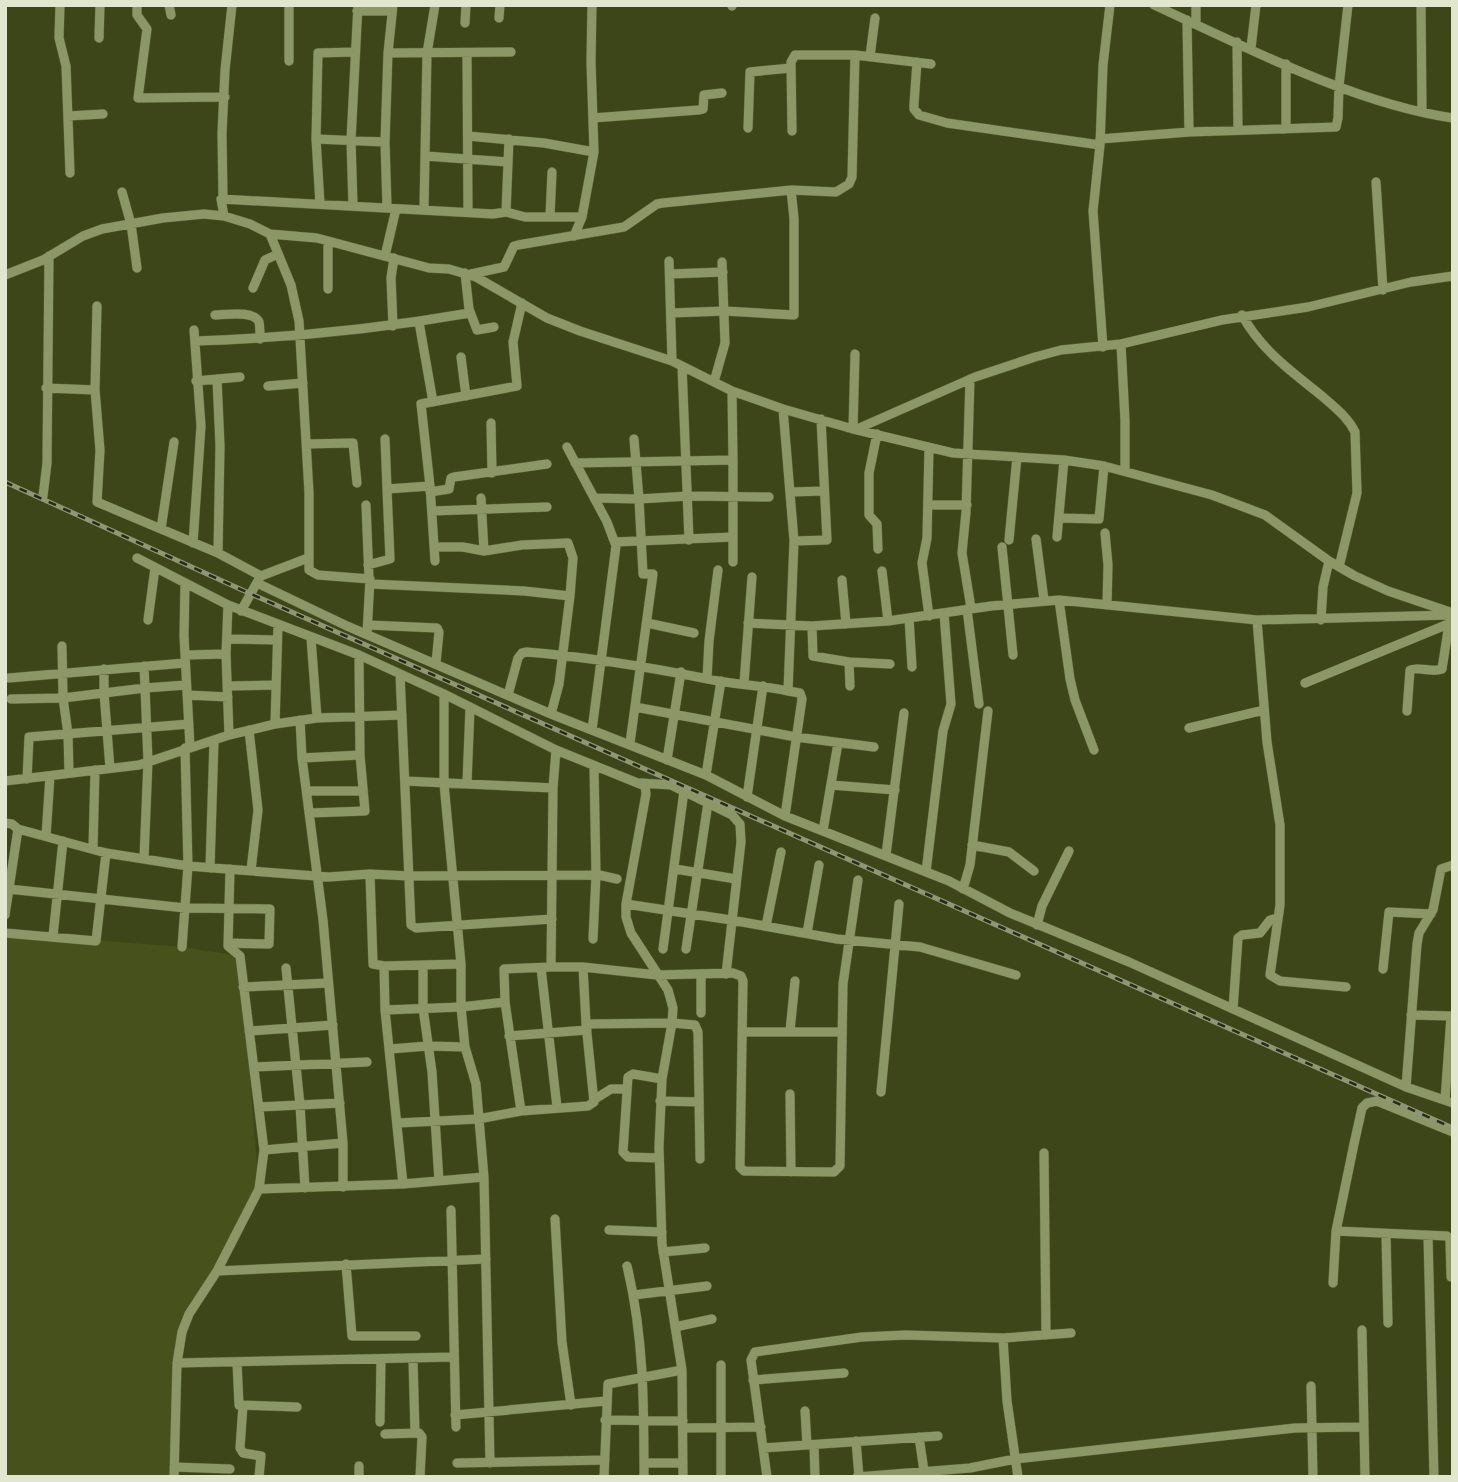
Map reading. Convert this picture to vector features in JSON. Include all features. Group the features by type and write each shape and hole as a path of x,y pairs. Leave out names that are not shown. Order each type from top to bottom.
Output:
{"street":[{"path":"60,5 59,38 66,66 71,173"},
{"path":"99,38 100,5"},
{"path":"137,5 137,15 147,29 138,98 225,97"},
{"path":"224,216 221,199 222,133 232,5"},
{"path":"289,5 289,61"},
{"path":"424,208 427,53 435,5"},
{"path":"465,23 466,5"},
{"path":"499,18 500,5"},
{"path":"574,236 582,217 594,152 592,5"},
{"path":"1103,347 1093,211 1110,5"},
{"path":"1154,5 1339,86 1453,118"},
{"path":"1189,132 1191,22 1196,5"},
{"path":"1251,48 1256,5"},
{"path":"917,62 914,109 919,115 947,123 1100,142 1189,132 1336,127 1348,5"},
{"path":"1422,5 1422,111"},
{"path":"353,206 351,140 357,8 392,8 385,142 392,208 390,257 393,326"},
{"path":"870,57 875,18"},
{"path":"1237,42 1238,130"},
{"path":"320,204 316,139 318,53 354,52"},
{"path":"388,53 511,52"},
{"path":"467,54 468,211"},
{"path":"792,131 791,68 792,58 799,54 855,55 931,64"},
{"path":"467,274 504,267 518,245 624,227 657,204 791,190 829,193 842,190 849,184 853,167 855,55"},
{"path":"1286,64 1286,129"},
{"path":"748,128 750,72 791,68"},
{"path":"593,118 698,110 703,108 704,94 722,93"},
{"path":"68,116 103,114"},
{"path":"468,136 509,139 594,152"},
{"path":"316,139 385,142"},
{"path":"506,212 509,139"},
{"path":"425,156 508,162"},
{"path":"550,216 552,172"},
{"path":"1376,182 1383,290"},
{"path":"671,313 795,313 791,190"},
{"path":"122,192 131,224 137,268"},
{"path":"223,199 424,208 493,214 506,212 525,217 582,217"},
{"path":"5,275 102,229 185,215 224,216 270,234 328,240 429,268 449,269 467,274 547,317 580,331 673,361 732,391 783,409 929,448 1104,466 1212,495 1246,507 1281,526 1339,567 1388,592 1452,619"},
{"path":"270,234 291,285 300,336 309,493 309,570 318,576 570,596"},
{"path":"328,240 328,289"},
{"path":"253,288 265,260 278,254"},
{"path":"43,496 47,463 49,256"},
{"path":"670,261 673,361"},
{"path":"670,274 722,267 725,343 714,382"},
{"path":"467,274 470,313 477,330 494,327"},
{"path":"855,429 1003,366 1061,350 1121,344 1242,316 1308,307 1435,277 1453,276"},
{"path":"435,561 421,404 517,386 513,342 522,303"},
{"path":"97,306 95,390 100,450 97,502 218,553 259,579 508,695 706,775 785,816 926,872 1037,925 1129,962 1406,1087 1449,1101 1452,1016 1411,1015"},
{"path":"195,341 300,336 393,326 470,313"},
{"path":"215,315 256,318 260,339"},
{"path":"1242,316 1265,348 1336,409 1355,432 1357,494 1339,567"},
{"path":"419,322 433,402"},
{"path":"193,543 201,426 194,330"},
{"path":"1121,344 1125,470"},
{"path":"855,354 855,429"},
{"path":"461,358 466,396"},
{"path":"682,366 689,540"},
{"path":"196,381 240,377"},
{"path":"217,379 220,446 218,553"},
{"path":"970,379 967,505 962,553 979,704"},
{"path":"268,386 303,383"},
{"path":"46,388 95,390"},
{"path":"732,391 733,562"},
{"path":"783,409 794,541 788,691"},
{"path":"794,541 827,540 821,419"},
{"path":"491,423 492,473"},
{"path":"877,434 869,473 869,517 877,524 878,548"},
{"path":"368,565 390,559 385,439"},
{"path":"630,744 653,575 643,575 634,439"},
{"path":"161,528 174,442"},
{"path":"306,444 353,443 357,483"},
{"path":"567,447 615,542 603,660 592,730"},
{"path":"929,448 928,505 922,564 929,616"},
{"path":"1013,655 1005,543 1017,457"},
{"path":"575,463 733,460"},
{"path":"1057,537 1064,460"},
{"path":"387,489 449,489 451,478 454,477 547,464"},
{"path":"1059,518 1098,519 1104,466"},
{"path":"791,492 824,491"},
{"path":"481,498 484,551"},
{"path":"594,498 769,498"},
{"path":"366,505 370,581 368,629"},
{"path":"928,505 967,505"},
{"path":"432,511 547,507"},
{"path":"1105,533 1108,565 1107,605"},
{"path":"615,542 733,537"},
{"path":"1036,539 1044,600"},
{"path":"434,547 463,547 484,551 568,543 573,558 570,596 559,684 551,714"},
{"path":"136,558 228,606 359,655 556,750 641,783 671,785 732,815 740,824 742,835 730,920 726,974"},
{"path":"241,611 259,579 308,558"},
{"path":"1321,620 1323,587 1329,561"},
{"path":"148,620 155,568"},
{"path":"708,679 709,640 719,570"},
{"path":"882,571 888,621"},
{"path":"744,684 752,576"},
{"path":"842,580 846,624"},
{"path":"182,947 187,866 189,724 185,659 185,584"},
{"path":"748,623 812,626 888,621 1044,600 1257,620 1452,619"},
{"path":"1059,600 1070,679 1094,750"},
{"path":"228,606 226,654 229,734"},
{"path":"926,872 943,731 951,704 944,613"},
{"path":"909,618 912,667"},
{"path":"1305,682 1452,619"},
{"path":"1407,711 1410,670 1442,669 1452,619"},
{"path":"1257,620 1267,742 1280,825 1278,918 1270,975 1274,979 1346,987"},
{"path":"647,623 694,633"},
{"path":"275,724 278,625"},
{"path":"812,626 813,656 849,662 890,664"},
{"path":"368,629 437,628 439,632 436,663"},
{"path":"311,638 317,718"},
{"path":"227,639 277,639"},
{"path":"62,646 69,773"},
{"path":"508,695 518,658 522,653 603,660 763,686 802,696 785,816"},
{"path":"9,678 144,666 226,654"},
{"path":"310,813 365,811 360,755 359,655"},
{"path":"849,662 850,686"},
{"path":"144,666 148,727 144,859"},
{"path":"104,669 110,768"},
{"path":"667,760 681,672"},
{"path":"400,674 412,927 552,919"},
{"path":"706,775 721,681"},
{"path":"228,686 275,685"},
{"path":"747,797 763,686"},
{"path":"11,699 63,698 145,688 187,690 228,697"},
{"path":"444,694 444,784 461,964 461,1007 465,1047 476,1084 484,1177 490,1463"},
{"path":"635,707 796,737 874,747"},
{"path":"467,783 470,708"},
{"path":"1189,727 1264,710"},
{"path":"963,889 972,845 988,711"},
{"path":"886,855 904,713"},
{"path":"5,781 148,761 229,734 275,724 317,718 402,715"},
{"path":"300,720 337,1063 343,1143 343,1187"},
{"path":"27,779 29,737 189,724"},
{"path":"249,730 258,810 251,870"},
{"path":"210,868 214,741"},
{"path":"824,831 838,743"},
{"path":"556,750 553,788 552,919 546,967 549,1033 557,1107"},
{"path":"302,758 360,755"},
{"path":"593,939 596,875 594,766"},
{"path":"93,848 95,770"},
{"path":"46,836 50,776"},
{"path":"405,781 553,788"},
{"path":"641,783 646,794 626,917 631,933 671,997 673,1023 662,1079 659,1158 663,1252 682,1370 683,1477"},
{"path":"831,785 895,790"},
{"path":"308,791 363,792"},
{"path":"663,949 684,791"},
{"path":"686,949 708,803"},
{"path":"5,823 12,824 18,830 106,853 187,866 317,876 596,875 617,879"},
{"path":"5,915 18,830"},
{"path":"53,936 63,841"},
{"path":"972,845 1009,852 1034,871"},
{"path":"1037,925 1042,906 1069,851"},
{"path":"766,926 780,852"},
{"path":"5,933 96,941 106,853"},
{"path":"807,933 819,865"},
{"path":"1406,1087 1419,933 1431,914 1439,873 1444,866 1453,866"},
{"path":"230,869 228,943 229,949 240,957 264,1150 259,1189 217,1271 181,1332 177,1363 174,1472 230,1469"},
{"path":"675,869 736,879"},
{"path":"370,874 373,964 461,964"},
{"path":"521,1111 509,1036 504,970 583,967 657,975 738,974 743,981 740,1167 744,1171 834,1172 840,1166 844,970 858,880"},
{"path":"9,889 185,908 270,909 269,944 228,943"},
{"path":"626,904 848,941 894,943 943,953 1016,975"},
{"path":"881,1092 899,904"},
{"path":"1383,970 1389,912 1431,914"},
{"path":"1233,1009 1238,938 1242,934 1260,933 1270,920 1278,918"},
{"path":"423,965 423,1008 439,1181"},
{"path":"384,966 385,1010 403,1184"},
{"path":"583,967 586,1027 595,1099"},
{"path":"286,968 300,1105 305,1188"},
{"path":"701,974 701,1013"},
{"path":"790,1031 795,981"},
{"path":"243,987 328,983"},
{"path":"385,1010 505,1002"},
{"path":"509,1036 586,1027 673,1023 695,1025 698,1032 700,1159"},
{"path":"249,1031 333,1025"},
{"path":"742,1032 842,1032"},
{"path":"390,1049 465,1047"},
{"path":"254,1067 367,1062"},
{"path":"659,1158 624,1156 626,1089 630,1074 662,1079"},
{"path":"398,1123 478,1119 521,1111 588,1106 611,1089 626,1089"},
{"path":"790,1094 791,1172"},
{"path":"660,1101 699,1102"},
{"path":"1333,1283 1336,1231 1357,1132 1367,1102 1377,1101 1453,1132"},
{"path":"259,1107 340,1102"},
{"path":"264,1150 343,1143"},
{"path":"1044,1153 1046,1335"},
{"path":"259,1189 403,1184 484,1177"},
{"path":"450,1210 456,1427"},
{"path":"555,1219 562,1342 571,1405"},
{"path":"609,1230 662,1232"},
{"path":"1336,1231 1449,1238 1451,1278"},
{"path":"1386,1234 1388,1323"},
{"path":"1428,1236 1434,1477"},
{"path":"663,1252 705,1248"},
{"path":"217,1271 486,1259"},
{"path":"346,1264 352,1336 416,1336"},
{"path":"627,1266 634,1295 643,1376 644,1477"},
{"path":"634,1295 707,1286"},
{"path":"675,1327 712,1319"},
{"path":"1362,1330 1365,1477"},
{"path":"767,1477 751,1356 761,1349 906,1335 1003,1338 1071,1333"},
{"path":"1003,1338 1007,1401 1018,1477"},
{"path":"177,1363 453,1357"},
{"path":"380,1422 381,1359"},
{"path":"413,1359 415,1433"},
{"path":"237,1362 238,1403 297,1407"},
{"path":"721,1365 721,1477"},
{"path":"604,1477 606,1389 611,1382 682,1370"},
{"path":"753,1380 844,1373"},
{"path":"1311,1387 1313,1477"},
{"path":"455,1415 606,1401"},
{"path":"243,1405 240,1448 243,1453 261,1456 258,1477"},
{"path":"805,1411 815,1477"},
{"path":"605,1420 761,1427"},
{"path":"856,1441 858,1477 924,1471 970,1472 1015,1459 1312,1427 1363,1427"},
{"path":"385,1434 415,1433 422,1437 420,1477"},
{"path":"763,1448 938,1436"},
{"path":"919,1437 924,1471"},
{"path":"457,1463 605,1460"},
{"path":"644,1462 682,1462"},
{"path":"359,1466 359,1477"}],"shaded area":[{"path":"5,933 182,947 240,956 259,1189 182,1332 173,1477 5,1477"}],"railway":[{"path":"5,482 1453,1128"}]}
